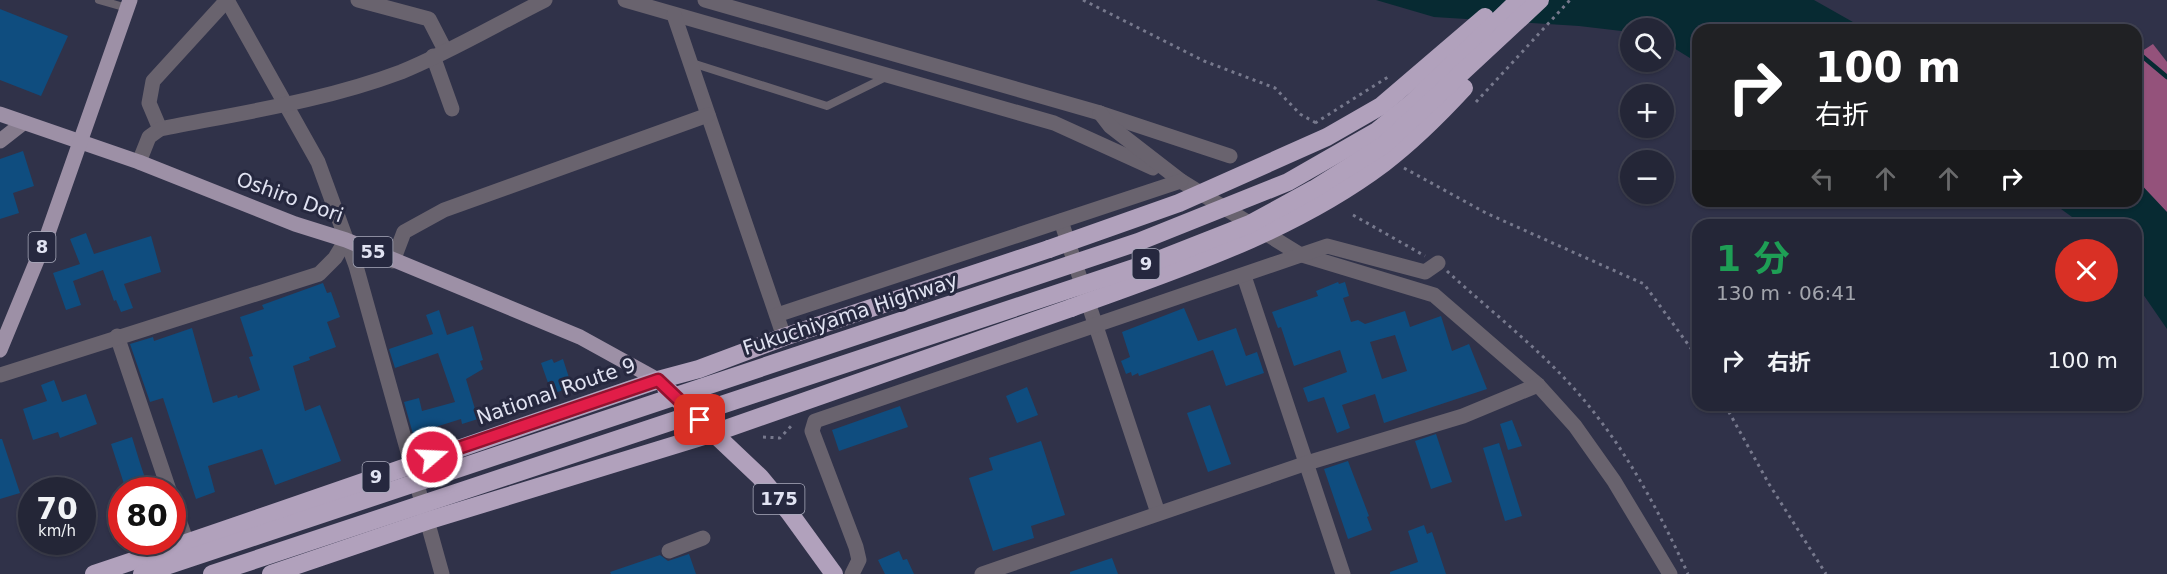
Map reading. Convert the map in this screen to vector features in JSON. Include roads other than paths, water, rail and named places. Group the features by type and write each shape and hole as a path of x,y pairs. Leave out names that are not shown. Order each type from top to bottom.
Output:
{"highway":[{"name":"9","path":"658,380 699,369 784,337 1049,249 1227,183 1327,137 1381,106 1506,0"},
{"name":"Fukuchiyama Highway","path":"142,574 1138,242 1244,202 1288,182 1377,131 1413,102 1518,0"},
{"name":"9","path":"272,574 427,521 714,434 1071,308 1245,243 1326,199 1384,163 1436,118 1534,13 1541,0"},
{"name":"9","path":"212,574 1161,259 1250,224 1314,189 1384,145 1541,0"},
{"name":"National Route 9","path":"94,574 658,380"},
{"name":"175","path":"658,380 760,477 789,512 834,574"}],"main road":[{"name":"8","path":"0,350 81,142 128,4"},
{"name":"Oshiro Dori","path":"0,114 139,162 295,224 346,240 580,337 658,380"}],"street":[{"path":"160,129 149,103 153,81 227,0 318,162 346,240 442,574"},
{"path":"358,0 429,19 452,109"},
{"path":"139,162 149,137 160,129 285,104 375,81 439,53 545,0"},
{"path":"625,0 1054,123 1181,181"},
{"path":"705,0 1100,113 1230,156"},
{"path":"674,15 784,337"},
{"path":"1100,113 1110,126 1181,181 1299,254 1434,295 1538,385 1575,426 1614,481 1670,574"},
{"path":"393,261 404,231 444,210 708,115"},
{"path":"0,141 23,123"},
{"path":"777,315 1181,181"},
{"path":"1061,221 1158,513"},
{"path":"0,375 117,336 319,274 335,258 346,240"},
{"path":"852,574 859,560 856,547 812,431 815,421 1096,327 1327,246 1425,272 1438,263"},
{"path":"1244,276 1343,574"},
{"path":"117,336 165,477"},
{"path":"982,574 1306,463 1463,416 1538,385"},
{"path":"669,550 703,538"}],"lane":[{"path":"99,0 128,4"},
{"path":"690,63 827,106 890,75"}],"waterway":[{"path":"2142,56 2167,77"}]}
